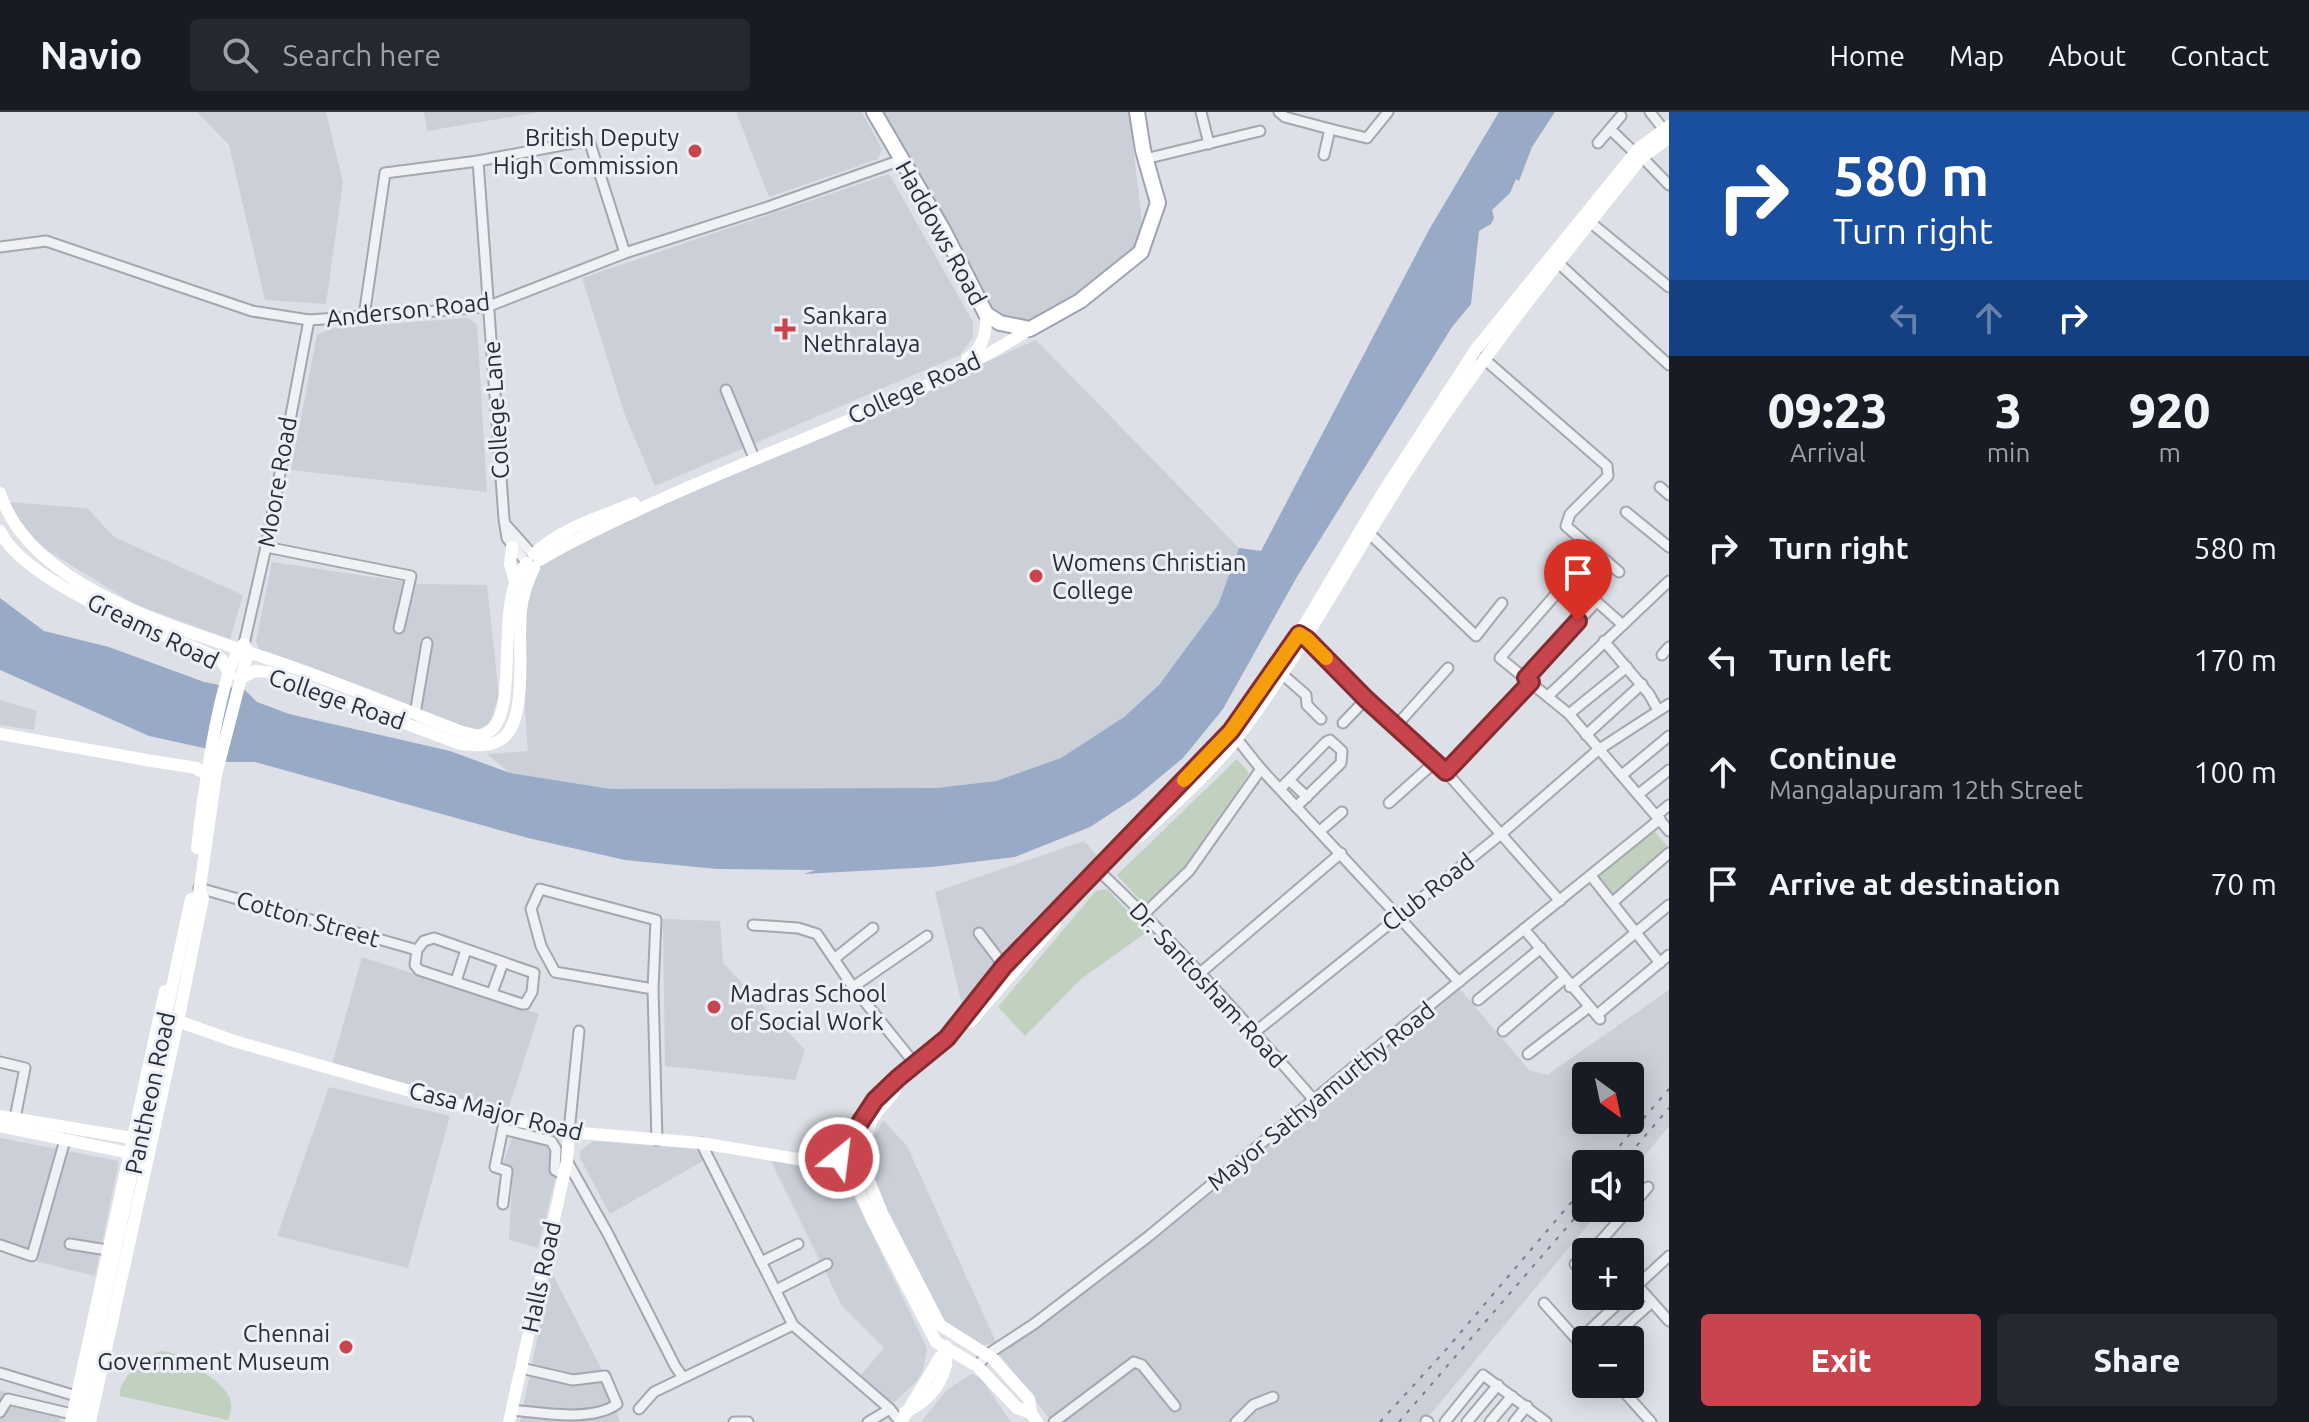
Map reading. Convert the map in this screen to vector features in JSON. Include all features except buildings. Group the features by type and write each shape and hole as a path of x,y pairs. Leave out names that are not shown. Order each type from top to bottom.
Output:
{"main road":[{"name":"Haddows Road","path":"874,112 943,230 986,314 1000,323 1030,329"},
{"name":"College Road","path":"532,560 670,495 964,368 1080,301 1141,252 1158,203 1145,159 1137,112"},
{"path":"852,1158 880,1107 919,1068 954,1040 1100,872 1178,801 1234,735 1282,674 1382,494 1476,349 1638,155 1667,131"},
{"path":"1034,1418 1029,1399 988,1354 940,1325 852,1158 838,1151 875,1100 947,1038 1004,966 1234,735 1303,636 1483,358 1554,259 1590,222 1638,155"},
{"name":"College Road","path":"243,648 462,732 481,735 501,720 506,706 507,613 515,581 541,547 575,528 962,363 978,353 986,328 986,314"},
{"name":"Greams Road","path":"0,493 19,533 48,562 134,611 243,648"},
{"name":"Greams Road","path":"0,531 22,561 106,611 221,659 234,682"},
{"path":"512,547 510,564 515,581"},
{"name":"College Road","path":"234,682 255,671 268,672 460,744 484,746 501,740 513,727 518,709 521,612 532,560"},
{"path":"87,1422 93,1381 121,1263 196,894 207,769 243,648"},
{"path":"0,734 152,761 157,765 207,769"},
{"path":"203,795 198,782 207,769"},
{"name":"Pantheon Road","path":"74,1419 196,894 207,769"},
{"path":"87,1422 178,1021 203,898 196,894"},
{"path":"74,1419 76,1396 107,1250 185,900 196,894"},
{"name":"Casa Major Road","path":"178,1021 504,1124 701,1143 821,1163 852,1158"},
{"path":"142,1096 160,1100"},
{"path":"0,1116 132,1138 151,1150"},
{"path":"0,1126 129,1153 151,1150"},
{"path":"552,1128 565,1146 568,1159"},
{"name":"Halls Road","path":"511,1416 574,1133"},
{"path":"803,1158 844,1143 856,1143 852,1158 858,1189 931,1333 945,1351 977,1366 1017,1408 1034,1418"},
{"path":"902,1419 933,1394 947,1362 945,1351 950,1332"}],"street":[{"path":"1201,112 1209,144"},
{"path":"1279,112 1285,117 1367,138 1388,112"},
{"path":"1650,112 1667,131"},
{"path":"1598,143 1621,116"},
{"path":"1324,155 1330,129"},
{"path":"1610,129 1669,185"},
{"path":"1145,159 1260,131"},
{"path":"364,316 385,173 478,161 589,140 625,253"},
{"name":"Anderson Road","path":"0,247 46,241 252,311 309,320 489,306 625,253 901,160"},
{"name":"College Lane","path":"478,161 496,429 507,538 512,547"},
{"path":"1590,222 1669,287"},
{"path":"1554,259 1669,365"},
{"name":"Moore Road","path":"243,648 266,547 309,320"},
{"path":"1483,358 1607,466 1608,476 1570,514 1566,526 1619,572"},
{"path":"726,390 752,453"},
{"path":"1660,487 1669,495"},
{"path":"1626,512 1669,547"},
{"path":"507,526 532,560"},
{"path":"1370,534 1476,636 1502,603"},
{"path":"266,547 411,576 399,628"},
{"path":"512,547 532,560"},
{"path":"1623,625 1570,578 1500,658 1569,714 1598,750 1640,793 1669,831"},
{"path":"1548,696 1669,581"},
{"path":"1446,772 1596,602"},
{"path":"1303,636 1446,772 1560,901"},
{"path":"1604,641 1642,684 1658,710"},
{"path":"415,714 427,643"},
{"path":"1569,714 1627,667"},
{"path":"1396,726 1448,668"},
{"path":"1282,674 1306,695 1307,705 1321,719"},
{"path":"1586,735 1642,684"},
{"path":"1343,723 1366,699"},
{"name":"Club Road","path":"1255,1032 1500,835 1598,750 1669,704"},
{"path":"1234,735 1261,769 1459,982"},
{"path":"1622,775 1669,736"},
{"path":"1280,789 1321,745 1330,740 1334,742 1342,751 1341,763 1296,807"},
{"path":"1389,803 1435,762"},
{"path":"1144,914 1189,871 1261,769"},
{"path":"1640,793 1669,770"},
{"path":"1289,780 1307,797"},
{"name":"Mayor Sathyamurthy Road","path":"977,1366 988,1354 1034,1324 1149,1236 1591,876 1669,805"},
{"path":"1320,831 1342,812"},
{"path":"1199,974 1341,853"},
{"path":"1613,902 1669,853"},
{"name":"Dr. Santosham Road","path":"1100,872 1255,1032 1314,1100"},
{"path":"1591,876 1660,963"},
{"path":"653,989 555,972 541,946 531,909 540,889 656,920 653,989 657,1140"},
{"name":"Cotton Street","path":"196,894 417,950"},
{"path":"1503,1031 1669,905"},
{"path":"753,925 798,928 817,934 853,987 915,1064"},
{"path":"834,959 873,928"},
{"path":"1524,929 1598,1017 1669,955"},
{"path":"979,933 1004,966"},
{"path":"853,987 927,936"},
{"name":"Cotton Street","path":"431,937 466,950 534,973 532,992 525,1004 415,965 417,950 431,937"},
{"path":"1478,1000 1541,948"},
{"path":"456,981 466,950"},
{"path":"492,993 503,963"},
{"path":"1528,1054 1589,1007"},
{"path":"574,1133 579,1031"},
{"path":"0,1062 25,1068 15,1118"},
{"path":"503,1204 507,1171 495,1167 504,1124 551,1141 556,1149 555,1170 564,1175"},
{"path":"0,1245 32,1256 65,1140"},
{"path":"701,1143 793,1325 902,1419"},
{"path":"568,1159 682,1376"},
{"path":"1644,1192 1648,1187"},
{"path":"1603,1238 1618,1222"},
{"path":"70,1244 107,1250"},
{"path":"761,1262 798,1244"},
{"path":"1644,1277 1669,1256"},
{"path":"776,1290 827,1264"},
{"path":"1644,1297 1669,1321"},
{"path":"1625,1326 1652,1302"},
{"path":"1544,1303 1572,1334"},
{"path":"1593,1326 1610,1310"},
{"path":"639,1409 654,1392 682,1376 699,1372 793,1325"},
{"path":"1054,1422 1134,1362 1142,1365 1175,1406"},
{"path":"511,1416 592,1414 617,1404 605,1376 573,1380 521,1368"},
{"path":"0,1373 76,1396"},
{"path":"1445,1422 1483,1375 1527,1406 1540,1421"},
{"path":"1467,1422 1498,1385"},
{"path":"1490,1422 1512,1396"},
{"path":"1236,1422 1253,1405 1273,1397"},
{"path":"1630,1398 1651,1422"},
{"path":"0,1412 8,1399 74,1419"},
{"path":"1514,1422 1527,1406"},
{"path":"868,1422 890,1409"},
{"path":"734,1422 748,1422"}],"shaded area":[{"path":"197,112 326,112 343,182 326,304 265,300 229,145"},
{"path":"424,112 540,112 427,131"},
{"path":"736,112 862,112 882,149 878,159 769,197"},
{"path":"881,112 1129,112 1142,222 1138,244 1127,256 1059,305 1022,325 1007,321 991,308"},
{"name":"Sankara Nethralaya","path":"889,174 973,322 973,337 960,355 655,486 625,415 582,278"},
{"path":"468,318 477,325 487,492 291,470 317,335 332,328"},
{"path":"1036,340 1239,548 1218,605 1159,685 1124,717 1061,758 996,781 936,788 611,789 510,773 487,754 528,751 518,615 527,584 542,564 565,547"},
{"path":"6,502 87,508 114,537 243,595 230,639 136,605 32,541"},
{"path":"272,562 419,584 487,585 499,696 490,722 480,729 468,730 260,650 256,642"},
{"path":"0,700 37,711 34,730 0,725"},
{"path":"1084,841 1099,858 989,987 963,1009 935,892"},
{"name":"Madras School of Social Work","path":"663,919 720,921 723,963 805,1050 795,1080 665,1066"},
{"path":"362,957 539,1014 505,1119 332,1064"},
{"path":"1459,988 1529,1070 1547,1075 1669,990 1669,1126 1644,1157 1644,1150 1572,1150 1572,1222 1590,1222 1577,1238 1572,1238 1572,1244 1424,1422 1052,1422 999,1354 1152,1242"},
{"path":"329,1087 450,1116 408,1268 277,1236"},
{"path":"883,1120 907,1146 996,1342 982,1346 940,1323 873,1181 869,1148"},
{"path":"513,1135 552,1144 559,1164 538,1248 509,1240 513,1171 502,1166"},
{"path":"0,1138 119,1161 95,1276 0,1252"},
{"path":"593,1141 696,1149 703,1161 610,1214 580,1158 580,1151"},
{"path":"770,1159 834,1168 850,1188 927,1348 923,1371 916,1382 891,1405 860,1376 884,1348 842,1306"},
{"path":"551,1271 602,1370 620,1422 520,1422"},
{"path":"971,1374 980,1377 1011,1422 921,1422 947,1390"},
{"path":"0,1390 61,1414 59,1422 0,1422"}],"green space":[{"path":"1237,759 1249,773 1185,874 1146,907 1117,875"},
{"path":"1653,830 1669,852 1617,898 1599,877"},
{"path":"1107,889 1147,932 1081,979 1025,1036 998,1007 1096,891"},
{"path":"161,1351 179,1356 224,1388 231,1402 228,1420 120,1396 123,1382 128,1376"}],"water":[{"path":"1499,112 1555,112 1532,147 1519,181 1516,179 1510,193 1492,210 1494,218 1491,224 1479,231 1471,304 1452,327 1298,575 1223,709 1183,758 1136,797 1090,827 1015,857 932,867 804,874 816,870 717,869 625,860 528,838 255,762 227,762 204,748 149,736 0,670 0,598 44,631 109,647 204,682 245,690 257,702 289,714 450,751 510,773 611,789 936,788 996,781 1061,758 1124,717 1159,685 1218,605 1239,548 1261,551 1430,228"}],"railway":[{"path":"1616,1150 1669,1089"},
{"path":"1633,1150 1669,1108"},
{"path":"1380,1422 1572,1201"},
{"path":"1399,1422 1572,1221"}],"slow traffic":[{"path":"1184,780 1231,731 1299,634 1326,658"}],"place":[{"name":"British Deputy High Commission","path":"695,151"},
{"name":"Sankara Nethralaya","path":"785,329"},
{"name":"Womens Christian College","path":"1036,576"},
{"name":"Madras School of Social Work","path":"714,1007"},
{"name":"Chennai Government Museum","path":"346,1347"}],"route":[{"path":"839,1158 839,1148 848,1141 875,1100 947,1038 1004,966 1231,731 1299,634 1446,772 1531,682 1526,678 1578,621"}]}
